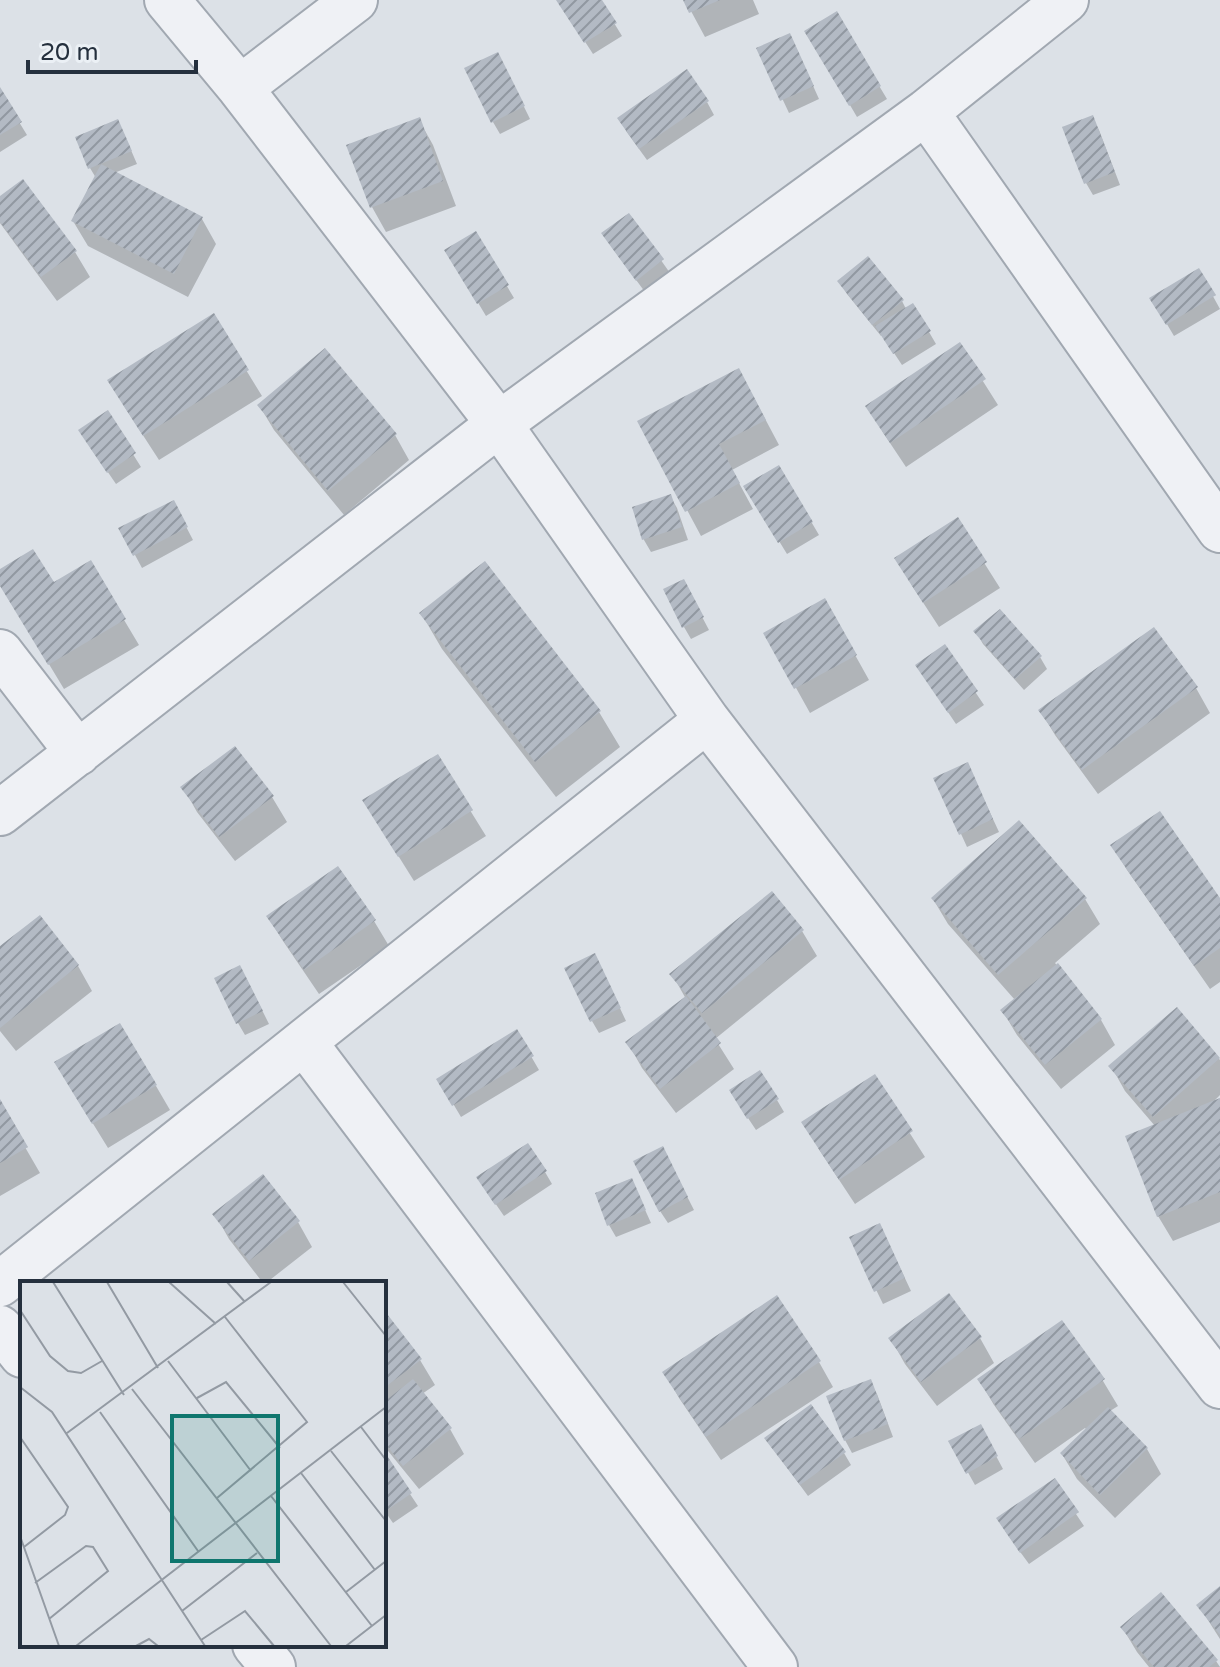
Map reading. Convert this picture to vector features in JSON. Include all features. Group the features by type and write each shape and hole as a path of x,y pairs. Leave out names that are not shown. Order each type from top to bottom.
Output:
{"street":[{"path":"167,0 240,88 499,424 707,720 1220,1386"},
{"path":"240,88 355,0"},
{"path":"0,813 499,424 926,112 1066,0"},
{"path":"926,112 1220,530"},
{"path":"0,652 78,753"},
{"path":"0,1284 707,720"},
{"path":"304,1042 775,1667"},
{"path":"0,1328 20,1353"},
{"path":"257,1647 273,1667"}],"building":[{"path":"556,0 602,0 617,23 584,43"},
{"path":"683,0 720,0 689,13"},
{"path":"837,11 881,86 849,106 804,31"},
{"path":"790,33 814,86 780,101 756,48"},
{"path":"498,52 525,106 491,123 464,68"},
{"path":"687,69 709,101 639,149 617,118"},
{"path":"0,87 22,122 0,135"},
{"path":"1093,115 1115,172 1084,184 1062,127"},
{"path":"420,117 443,181 370,208 346,145"},
{"path":"118,119 132,151 88,169 75,137"},
{"path":"101,164 203,217 174,274 71,221"},
{"path":"23,179 77,251 41,277 0,222 0,196"},
{"path":"629,213 664,259 636,281 601,233"},
{"path":"476,231 509,285 477,304 444,250"},
{"path":"868,256 904,300 872,325 837,281"},
{"path":"1199,268 1216,295 1166,325 1149,298"},
{"path":"913,303 931,331 893,354 875,326"},
{"path":"214,313 249,370 143,436 107,380"},
{"path":"960,342 986,379 890,443 865,406"},
{"path":"325,348 397,434 328,491 257,405"},
{"path":"739,368 766,420 719,444 740,483 685,512 637,421"},
{"path":"108,410 136,453 107,473 78,430"},
{"path":"779,465 813,522 778,543 743,486"},
{"path":"671,494 682,527 642,540 632,507"},
{"path":"174,500 188,527 133,556 118,528"},
{"path":"958,517 987,562 923,603 894,558"},
{"path":"33,549 54,582 91,560 126,619 48,665 0,586 0,569"},
{"path":"485,561 601,711 535,762 419,613"},
{"path":"684,579 704,617 682,628 663,589"},
{"path":"825,598 857,655 794,689 763,633"},
{"path":"1000,609 1042,656 1015,679 973,631"},
{"path":"1154,627 1198,687 1082,770 1038,710"},
{"path":"945,644 978,691 948,713 915,665"},
{"path":"235,746 274,796 219,837 180,787"},
{"path":"438,754 473,810 398,857 362,800"},
{"path":"968,762 993,819 959,835 933,778"},
{"path":"1160,811 1220,898 1220,948 1194,966 1110,845"},
{"path":"1019,820 1087,898 998,975 931,898"},
{"path":"338,866 376,920 304,970 266,916"},
{"path":"772,891 804,930 702,1013 669,974"},
{"path":"40,915 79,965 0,1028 0,946"},
{"path":"595,953 621,1008 590,1022 564,968"},
{"path":"1058,963 1102,1019 1045,1065 1000,1010"},
{"path":"240,965 263,1011 236,1024 214,978"},
{"path":"686,996 721,1043 660,1089 625,1042"},
{"path":"1177,1007 1220,1058 1153,1117 1108,1066"},
{"path":"120,1023 157,1085 92,1124 54,1062"},
{"path":"517,1029 534,1056 452,1106 436,1079"},
{"path":"760,1070 779,1099 747,1119 729,1090"},
{"path":"875,1074 913,1131 839,1180 801,1122"},
{"path":"1220,1098 1220,1192 1157,1217 1125,1136"},
{"path":"0,1099 28,1147 0,1163"},
{"path":"528,1143 547,1171 495,1205 476,1177"},
{"path":"663,1146 688,1197 659,1212 633,1161"},
{"path":"263,1174 300,1221 249,1261 212,1214"},
{"path":"632,1178 646,1210 607,1226 595,1193"},
{"path":"880,1223 905,1278 874,1292 849,1237"},
{"path":"949,1293 982,1337 921,1382 888,1338"},
{"path":"777,1295 821,1361 706,1437 662,1372"},
{"path":"386,1313 422,1359 386,1386"},
{"path":"1062,1320 1105,1379 1019,1439 977,1379"},
{"path":"413,1379 452,1428 403,1466 386,1445 386,1400"},
{"path":"871,1379 888,1424 844,1441 826,1396"},
{"path":"811,1404 846,1452 800,1485 764,1438"},
{"path":"1108,1407 1148,1448 1100,1495 1060,1453"},
{"path":"981,1424 998,1456 966,1474 948,1441"},
{"path":"388,1457 412,1493 386,1511"},
{"path":"1055,1478 1079,1512 1020,1553 996,1518"},
{"path":"1220,1586 1220,1635 1196,1605"},
{"path":"1161,1592 1218,1660 1209,1667 1154,1667 1120,1627"}]}
